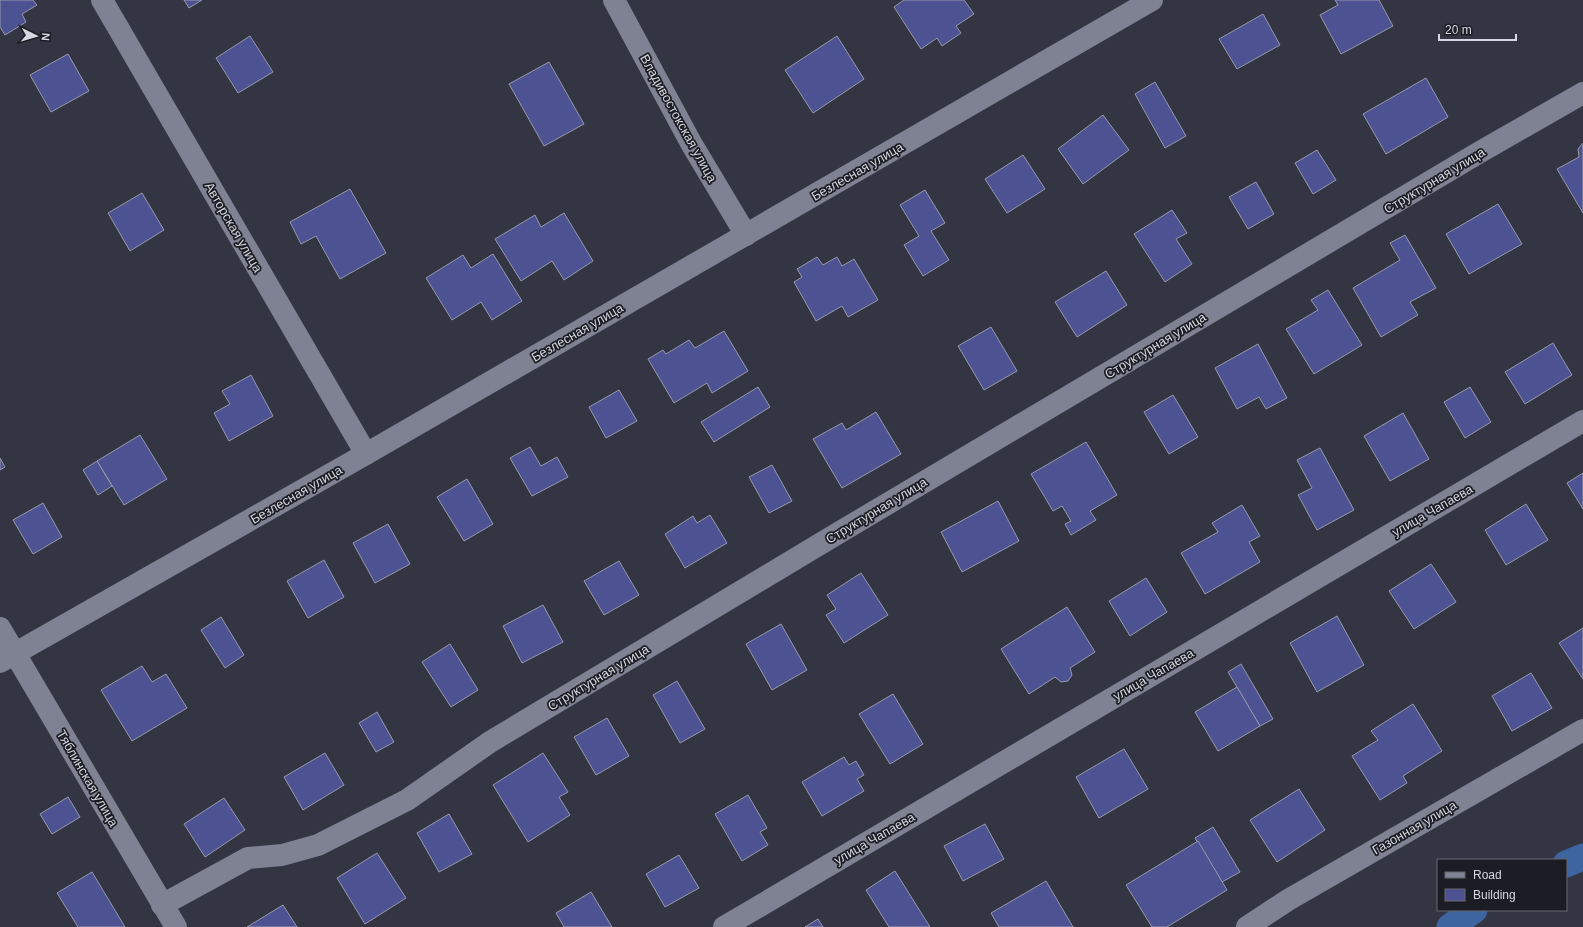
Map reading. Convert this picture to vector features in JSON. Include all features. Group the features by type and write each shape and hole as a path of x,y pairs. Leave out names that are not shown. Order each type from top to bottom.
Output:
{"street":[{"name":"Авторская улица","path":"102,0 366,454"},
{"name":"Владивостокская улица","path":"614,0 692,143 746,235"},
{"name":"Безлесная улица","path":"8,657 366,454 1148,1"},
{"name":"Структурная улица","path":"162,905 248,858 282,855 318,845 407,800 497,738 1330,241 1583,93"},
{"name":"улица Чапаева","path":"724,927 1583,421"},
{"name":"Тяблинская улица","path":"0,628 8,657 176,927"},
{"name":"Газонная улица","path":"1247,927 1295,896 1583,730"}],"building":[{"path":"0,0 33,0 37,5 22,14 26,22 5,35 0,27"},
{"path":"184,0 202,0 189,8"},
{"path":"904,0 964,0 974,14 956,26 961,33 942,46 937,38 921,49 894,7"},
{"path":"1335,0 1379,0 1393,26 1341,54 1320,15 1338,5"},
{"path":"1263,14 1280,45 1237,69 1219,39"},
{"path":"250,36 273,72 238,93 216,58"},
{"path":"837,36 864,79 813,113 785,70"},
{"path":"68,54 89,91 51,112 30,75"},
{"path":"549,62 584,124 544,146 509,84"},
{"path":"1426,78 1448,117 1386,154 1363,114"},
{"path":"1155,82 1186,136 1165,148 1135,94"},
{"path":"1103,115 1129,150 1083,184 1058,149"},
{"path":"1583,143 1583,213 1557,169 1579,157 1578,149"},
{"path":"1317,150 1336,180 1313,194 1295,163"},
{"path":"1023,155 1045,189 1007,213 985,179"},
{"path":"1256,182 1274,214 1248,229 1229,197"},
{"path":"350,189 386,253 340,279 316,236 301,244 290,222"},
{"path":"925,190 945,223 931,231 949,260 923,276 904,245 919,236 900,205"},
{"path":"142,193 164,230 130,251 108,213"},
{"path":"1498,204 1522,244 1469,274 1446,234"},
{"path":"1172,210 1187,233 1176,239 1192,264 1165,282 1134,234"},
{"path":"564,213 593,261 564,280 552,261 521,281 495,239 535,215 541,227"},
{"path":"1405,235 1436,288 1410,302 1418,315 1381,337 1353,288 1400,260 1390,243"},
{"path":"493,254 522,301 492,320 481,302 452,320 426,278 463,255 471,268"},
{"path":"817,257 823,265 837,257 842,266 854,259 878,300 848,317 842,306 816,321 794,282 802,277 797,269"},
{"path":"1106,271 1127,305 1077,337 1055,302"},
{"path":"1328,290 1362,345 1314,374 1286,329 1318,310 1311,300"},
{"path":"991,327 1017,371 984,390 958,346"},
{"path":"724,331 748,371 712,393 707,383 674,403 648,359 663,350 666,354 689,340 695,348"},
{"path":"1553,343 1572,375 1525,404 1505,372"},
{"path":"1258,344 1287,398 1266,409 1259,397 1237,409 1215,368"},
{"path":"251,375 273,416 229,441 214,413 230,404 222,391"},
{"path":"758,387 770,407 714,442 701,422"},
{"path":"1470,387 1491,422 1465,438 1444,402"},
{"path":"619,390 637,421 606,438 589,407"},
{"path":"1173,395 1198,437 1169,454 1144,412"},
{"path":"876,412 901,454 842,488 813,439 842,423 846,430"},
{"path":"1403,413 1429,459 1390,481 1364,436"},
{"path":"140,435 167,479 124,505 97,461"},
{"path":"1086,442 1117,495 1090,511 1096,520 1071,535 1065,524 1071,521 1062,506 1053,511 1031,474"},
{"path":"530,447 541,466 557,457 568,477 532,496 510,458"},
{"path":"1320,448 1354,510 1317,530 1298,495 1312,488 1297,460"},
{"path":"0,458 5,467 0,470"},
{"path":"97,461 112,486 98,495 83,470"},
{"path":"772,465 792,501 769,513 749,477"},
{"path":"1583,473 1583,509 1567,483"},
{"path":"467,479 493,524 464,541 437,497"},
{"path":"998,501 1019,541 962,572 941,532"},
{"path":"43,503 62,537 33,554 13,520"},
{"path":"1526,504 1548,540 1506,565 1485,530"},
{"path":"1242,505 1260,536 1249,542 1260,562 1205,594 1181,553 1218,532 1212,523"},
{"path":"710,515 727,543 685,568 665,534 693,516 697,523"},
{"path":"388,524 410,564 375,583 353,543"},
{"path":"324,560 344,597 308,618 287,581"},
{"path":"619,561 639,595 604,615 584,581"},
{"path":"1431,564 1456,602 1414,629 1389,591"},
{"path":"861,573 888,615 844,643 826,615 836,609 827,595"},
{"path":"1146,578 1167,612 1130,636 1109,601"},
{"path":"543,605 563,642 522,663 503,626"},
{"path":"1067,607 1095,652 1070,668 1072,675 1068,681 1061,682 1055,677 1029,694 1001,649"},
{"path":"1337,616 1364,665 1317,692 1290,643"},
{"path":"221,617 244,655 225,668 201,630"},
{"path":"781,624 807,670 772,690 746,644"},
{"path":"1583,628 1583,679 1559,643"},
{"path":"450,644 478,690 451,707 422,662"},
{"path":"1241,664 1273,719 1260,726 1228,672"},
{"path":"142,666 152,682 166,674 187,708 132,741 101,690"},
{"path":"1531,673 1552,708 1512,731 1492,696"},
{"path":"677,681 705,729 680,743 653,695"},
{"path":"1237,687 1260,726 1218,751 1195,712"},
{"path":"893,694 923,744 890,764 859,714"},
{"path":"1413,704 1442,751 1403,776 1407,783 1380,800 1352,756 1378,740 1371,731"},
{"path":"377,712 394,742 376,752 359,723"},
{"path":"607,718 629,756 596,775 574,737"},
{"path":"1124,749 1148,789 1099,818 1076,777"},
{"path":"325,753 344,785 303,810 284,777"},
{"path":"543,753 568,792 559,797 570,815 528,842 493,785"},
{"path":"844,757 849,765 856,761 864,775 857,779 864,791 822,816 802,782"},
{"path":"1299,789 1325,830 1277,862 1250,820"},
{"path":"748,795 767,828 760,832 768,845 742,861 715,814"},
{"path":"68,797 80,817 52,834 40,814"},
{"path":"224,798 245,830 205,857 184,824"},
{"path":"449,814 472,854 439,872 417,833"},
{"path":"985,824 1004,859 963,881 944,846"},
{"path":"1213,827 1240,872 1222,882 1195,838"},
{"path":"1198,841 1227,890 1167,927 1152,927 1126,885"},
{"path":"377,853 406,898 365,924 337,878"},
{"path":"679,855 699,888 665,907 646,874"},
{"path":"895,871 930,927 889,927 866,890"},
{"path":"92,872 125,927 78,927 57,893"},
{"path":"1046,881 1073,927 999,927 991,913"},
{"path":"591,892 612,927 564,927 556,913"},
{"path":"283,905 297,927 247,927"},
{"path":"818,919 823,927 805,927"}],"waterway":[{"path":"1567,864 1583,857"},
{"path":"1450,927 1473,911"}]}
